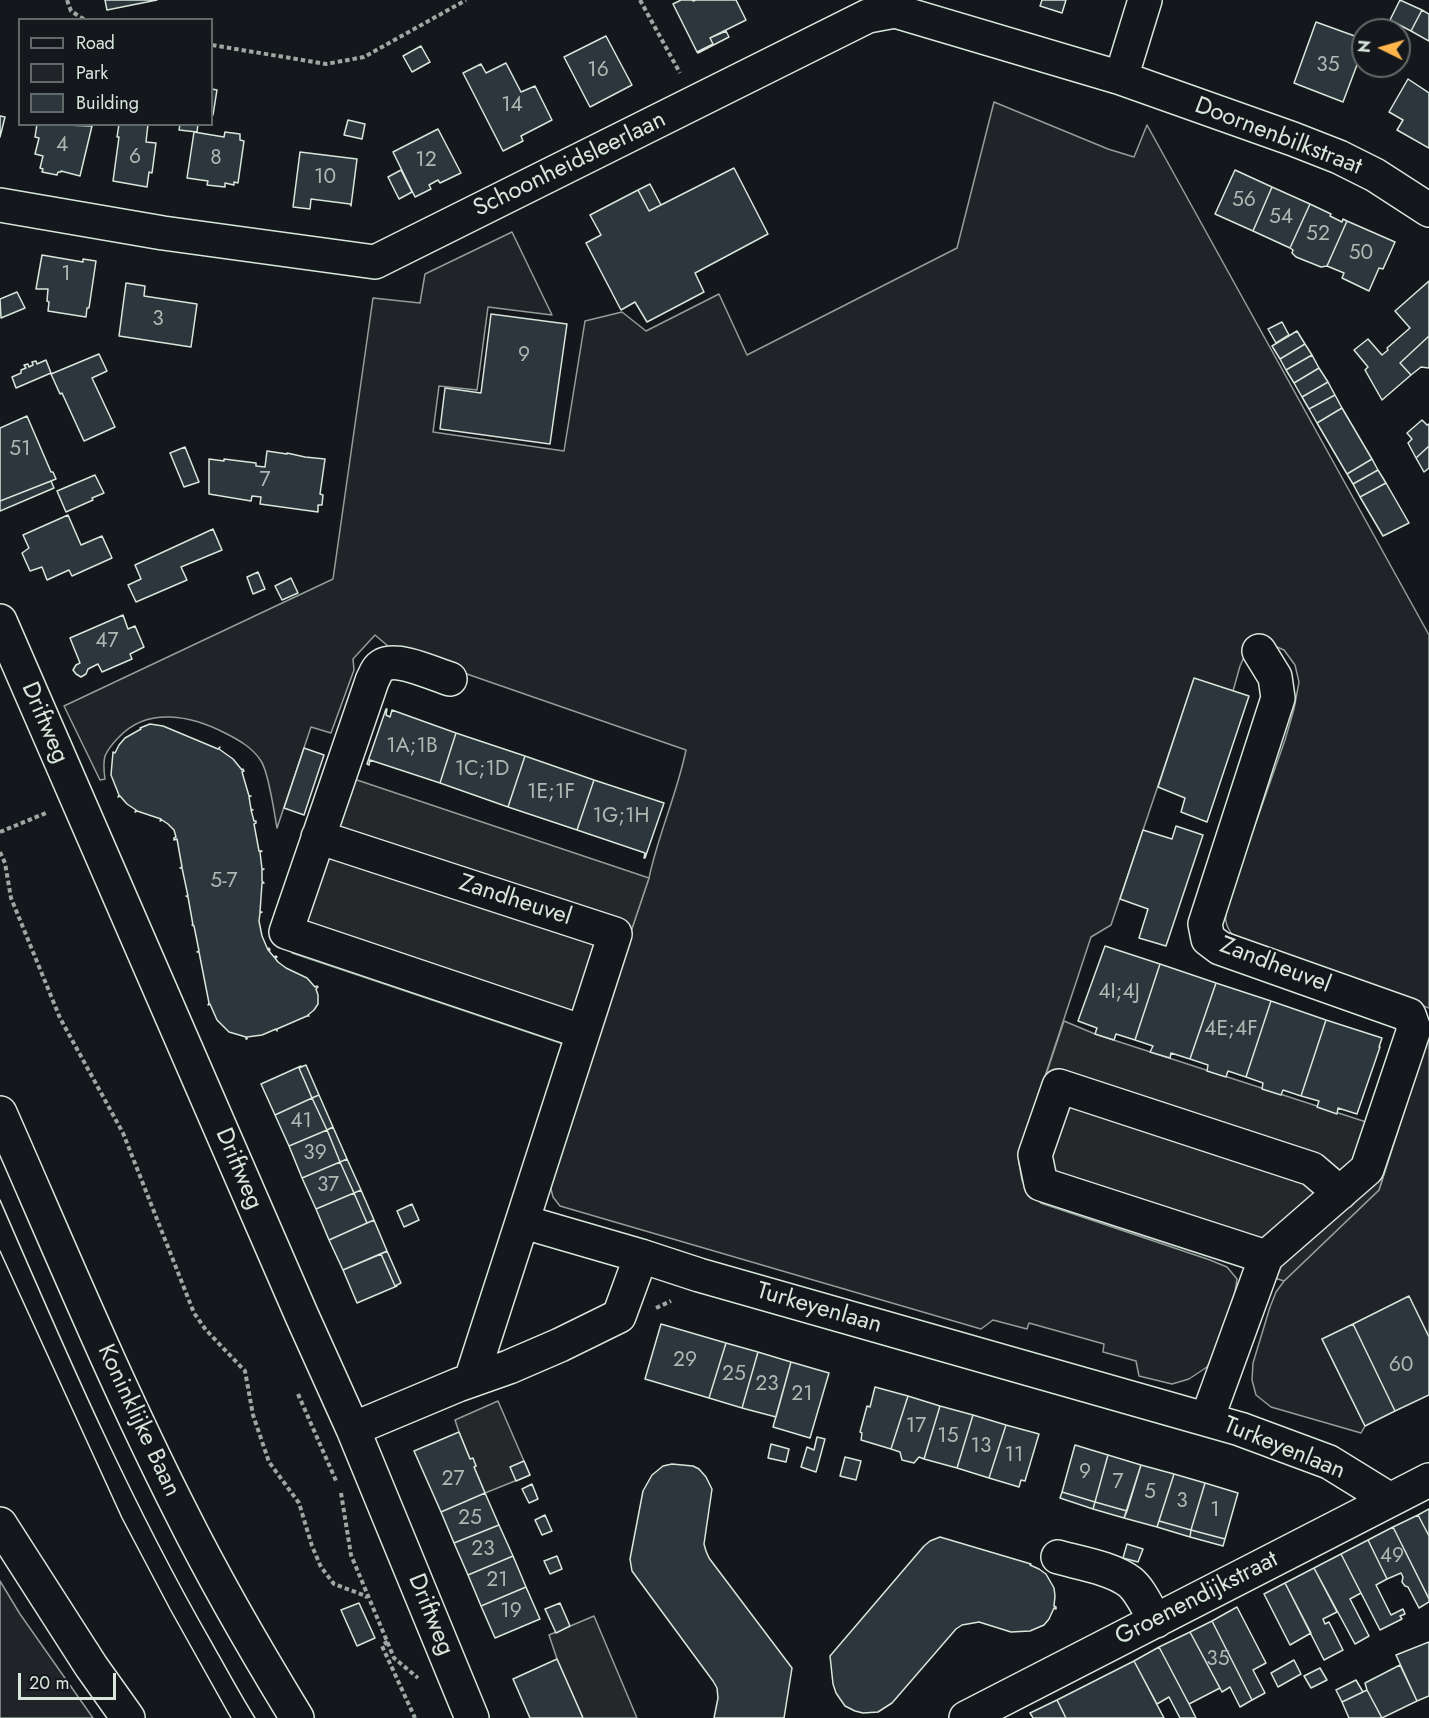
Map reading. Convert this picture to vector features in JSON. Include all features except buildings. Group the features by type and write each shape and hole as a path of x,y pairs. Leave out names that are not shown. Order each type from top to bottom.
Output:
{"street":[{"path":"1121,78 1145,0"},
{"name":"Schoonheidsleerlaan","path":"0,205 163,233 375,262 868,16 895,11 1121,78"},
{"name":"Doornenbilkstraat","path":"1121,78 1339,157 1375,175 1429,210"},
{"name":"Driftweg","path":"0,621 353,1429 472,1718"},
{"name":"Zandheuvel","path":"1206,1419 1266,1257 1367,1169 1414,1029 1409,1015 1220,948 1208,939 1205,924 1278,698 1275,677 1259,651"},
{"path":"450,679 396,663 385,664 378,669 286,932 584,1032"},
{"name":"Zandheuvel","path":"318,837 615,934 524,1222"},
{"path":"1266,1257 1041,1184 1035,1155 1059,1086 1312,1169 1340,1193"},
{"name":"Koninklijke Baan","path":"0,1113 137,1421 182,1514 266,1667 297,1718"},
{"path":"471,1380 524,1222"},
{"name":"Turkeyenlaan","path":"524,1222 699,1275 1206,1419 1329,1462 1389,1499"},
{"path":"353,1429 471,1380 509,1367 619,1316 641,1256"},
{"name":"Groenendijkstraat","path":"966,1718 1429,1480"},
{"path":"0,1524 91,1666 129,1718"},
{"path":"1058,1557 1117,1574 1131,1582 1156,1622"}],"path":[{"path":"67,0 71,11 82,18"},
{"path":"213,45 326,64 364,57 466,0"},
{"path":"640,0 696,103"},
{"path":"0,832 46,813"},
{"path":"0,852 5,863 11,898 60,1018 123,1133 194,1313 206,1330 245,1371 253,1415 269,1462 299,1503 321,1567 334,1584 366,1596 386,1643 382,1646 415,1718"},
{"path":"619,1316 633,1318 693,1292 699,1275"},
{"path":"296,1391 342,1496 351,1555 394,1658 421,1680"}],"green space":[{"path":"994,102 1108,149 1134,157 1147,125 1429,635 1429,1008 1235,938 1226,924 1229,899 1285,740 1299,682 1295,665 1284,650 1253,637 1240,666 1233,691 1194,679 1111,925 1091,937 1023,1143 1041,1203 1210,1260 1227,1267 1237,1279 1216,1351 1207,1367 1189,1379 1172,1384 1139,1376 1136,1361 1103,1352 1104,1344 1029,1323 1027,1329 993,1320 981,1329 560,1206 553,1197 550,1185 590,1053 649,878 686,750 389,647 375,635 353,659 354,670 331,733 311,727 277,828 264,767 254,752 235,738 199,722 185,719 170,717 143,721 131,727 109,748 104,759 105,779 100,780 64,706 333,579 373,298 420,303 425,274 512,232 552,315 488,307 477,390 439,386 433,432 564,451 585,321 622,312 646,331 719,294 747,355 957,248"},
{"path":"1429,1034 1429,1337 1322,1339 1365,1426 1361,1433 1271,1407 1256,1395 1252,1380 1253,1363 1276,1292 1284,1281 1379,1190"},
{"path":"0,1581 20,1614 93,1718 0,1718"}],"shaded area":[{"path":"351,778 649,878 590,1053 292,953"},
{"path":"1064,1021 1095,1034 1397,1132 1379,1190 1284,1281 1041,1203 1028,1192 1022,1180 1019,1163 1023,1143"},
{"path":"498,1401 530,1475 485,1493 474,1467 476,1466 473,1459 470,1459 455,1420"},
{"path":"594,1616 637,1718 583,1718 557,1659 549,1635"}],"tram line":[{"path":"0,1200 74,1369 153,1535 255,1718"},
{"path":"0,1251 122,1518 231,1718"}]}
